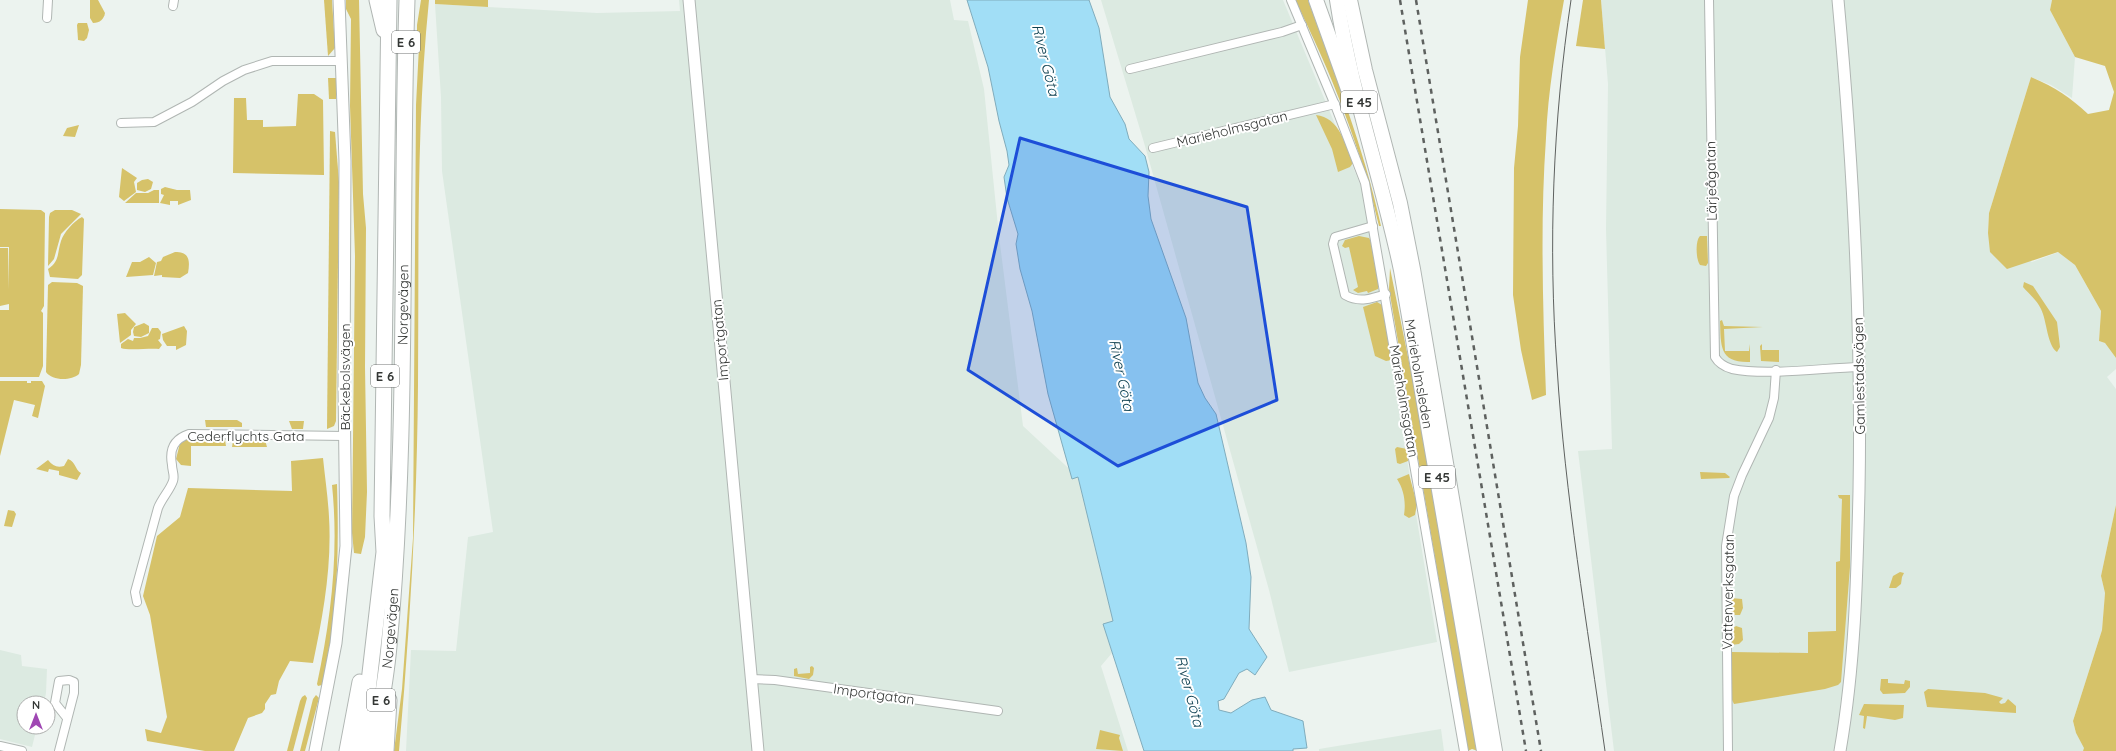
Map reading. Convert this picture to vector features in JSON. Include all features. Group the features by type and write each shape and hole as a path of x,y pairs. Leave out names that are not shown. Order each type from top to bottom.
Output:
{"highway":[{"path":"377,0 378,10 388,44"},
{"name":"Norgevägen","path":"361,751 384,552 382,516 389,0"},
{"name":"Norgevägen","path":"373,751 389,648 396,557 402,397 404,104 408,0"},
{"path":"404,104 412,53 416,0"},
{"path":"1316,0 1334,52 1368,140"},
{"name":"Marieholmsleden","path":"1337,0 1344,43 1368,140 1386,204 1401,270 1484,751"},
{"name":"Marieholmsleden","path":"1350,0 1364,70 1398,196 1413,269 1495,751"},
{"path":"347,751 367,644 377,612"},
{"path":"386,751 389,717 389,648"}],"street":[{"path":"48,0 48,18"},
{"name":"Bäckebolsvägen","path":"315,751 327,694 342,596 346,546 345,169 339,0"},
{"name":"Importgatan","path":"688,0 735,484 758,751"},
{"name":"Marieholmsgatan","path":"1291,0 1335,104 1362,174 1386,294 1464,751"},
{"name":"Lärjeågatan","path":"1709,0 1714,351 1717,361 1733,369 1776,370"},
{"name":"Gamlestadsvägen","path":"1838,0 1853,199 1859,367 1858,558 1851,672 1840,751"},
{"path":"1130,69 1282,32 1302,25"},
{"path":"122,123 154,122 192,102 223,80 244,70 272,61 342,61"},
{"name":"Marieholmsgatan","path":"1153,148 1335,104"},
{"path":"1373,226 1336,237 1333,244 1345,295 1352,299 1367,300 1386,294"},
{"path":"1776,370 1859,367"},
{"name":"Vattenverksgatan","path":"1728,751 1726,546 1734,496 1742,475 1769,418 1774,398 1776,370"},
{"name":"Cederflychts Gata","path":"137,602 135,592 158,508 173,482 171,456 176,441 180,437 189,434 345,436"},
{"name":"Importgatan","path":"751,680 775,680 998,711"},
{"path":"59,751 67,718"},
{"path":"0,746 22,751"}],"highlighted area":[{"path":"1020,138 1247,207 1277,400 1118,466 968,370"}],"shaded area":[{"path":"90,0 98,0 105,13 103,19 98,22 93,23 90,18"},
{"path":"324,0 332,0 335,48 328,56"},
{"path":"346,0 359,0 363,194 366,228 365,367 367,492 365,537 361,554 354,553 352,533 355,256 350,106 351,19 346,9"},
{"path":"421,0 429,0 420,144 416,476 410,614 403,705 399,751 394,751 402,689 413,538 416,105 419,46 417,44 417,25"},
{"path":"435,0 488,0 488,7 435,4"},
{"path":"679,0 950,0 954,20 968,21 984,89 999,236 1023,426 1078,477 1113,621 1103,624 1112,653 1101,666 1128,751 406,751 411,650 456,651 468,537 493,532 442,171 441,97 435,4 597,13 680,11"},
{"path":"1101,0 1283,0 1363,191 1437,642 1289,672 1269,590 1145,146"},
{"path":"1295,0 1308,0 1358,140 1381,226 1379,226 1372,197 1344,111 1321,55"},
{"path":"1528,0 1564,0 1550,86 1544,170 1543,266 1546,395 1532,400 1521,350 1513,295 1514,168 1518,126 1520,57"},
{"path":"1583,0 1601,0 1605,49 1576,46"},
{"path":"1601,0 2052,0 2050,10 2075,57 2072,98 2051,85 2031,77 1989,213 1988,233 2032,262 2059,252 2075,265 2101,311 2099,341 2105,343 2116,358 2116,369 2107,377 2116,389 2116,505 2101,576 2105,593 2102,630 2073,721 2076,733 2085,748 2083,751 1614,751 1578,451 1612,449 1606,229 1608,84"},
{"path":"2052,0 2116,0 2116,358 2105,343 2099,341 2101,311 2075,265 2058,252 2007,269 1990,252 1988,233 1989,213 2031,77 2062,93 2088,114 2109,110 2114,92 2105,66 2075,57 2050,10"},
{"path":"78,23 87,23 89,30 87,38 84,41 78,40"},
{"path":"328,78 336,78 336,99 329,99"},
{"path":"298,94 314,94 323,100 324,175 233,173 234,98 246,98 247,120 263,120 263,127 296,126"},
{"path":"1316,115 1324,117 1336,126 1344,140 1353,163 1350,167 1338,172 1332,149"},
{"path":"79,125 75,137 63,136 67,128"},
{"path":"330,131 335,132 339,182 336,421 334,426 327,429"},
{"path":"122,168 137,178 134,182 136,192 124,201 119,197"},
{"path":"148,179 153,182 151,189 145,192 137,190 137,183"},
{"path":"165,187 177,190 190,190 191,200 178,205 178,201 170,201 170,205 160,203 164,195 161,194 161,189"},
{"path":"154,190 159,190 159,203 125,203 136,193 148,193"},
{"path":"0,209 41,210 45,213 44,306 41,311 43,313 43,366 39,377 0,377 0,310 9,310 9,304 0,306 0,248 8,248 8,290 9,247 0,247"},
{"path":"55,210 72,210 81,214 61,234 54,259 48,266 49,217 50,213"},
{"path":"82,217 84,219 82,275 78,279 50,277 48,269 55,263 64,234 76,221"},
{"path":"1359,236 1369,238 1376,263 1378,289 1368,293 1367,291 1358,293 1353,290 1358,287 1349,247 1345,248 1342,246 1345,240"},
{"path":"1700,236 1707,236 1708,263 1706,266 1700,265 1698,259 1697,242"},
{"path":"175,252 180,252 188,258 188,273 180,278 162,277 162,275 154,276 157,262 161,261 163,257"},
{"path":"149,257 156,263 153,275 126,277 132,262 140,262"},
{"path":"1390,268 1423,431 1478,751 1472,749 1468,751 1389,289"},
{"path":"52,282 77,283 83,286 81,365 79,374 67,379 53,377 46,372 48,285"},
{"path":"2024,282 2033,286 2057,322 2060,347 2057,352 2051,344 2041,309 2035,299 2023,287"},
{"path":"1377,302 1382,305 1392,360 1386,361 1375,356 1363,307"},
{"path":"125,313 136,324 131,330 131,335 120,343 117,314"},
{"path":"1722,320 1724,326 1763,327 1724,329 1725,351 1749,351 1750,344 1750,362 1732,360 1727,356 1722,345 1721,338 1720,321"},
{"path":"144,323 149,326 149,333 141,337 134,336 134,327"},
{"path":"184,326 187,331 186,345 176,350 176,346 167,346 163,340 162,334"},
{"path":"152,328 158,328 161,332 160,339 158,340 162,345 159,349 121,348 121,344 128,339 133,341 134,338 148,336"},
{"path":"1762,344 1762,350 1779,350 1779,362 1761,361 1760,346"},
{"path":"0,381 27,381 27,383 31,383 31,381 42,381 45,386 38,418 32,416 35,405 14,400 0,456"},
{"path":"205,420 237,420 242,423 242,427 206,427"},
{"path":"289,421 304,421 303,429 292,429"},
{"path":"188,438 222,439 225,440 226,446 191,446 191,466 181,465 176,459 180,443"},
{"path":"237,439 265,440 267,447 232,447 233,441"},
{"path":"1397,447 1407,449 1408,461 1400,464 1397,463 1395,449"},
{"path":"323,458 329,510 330,535 326,591 313,663 290,661 279,681 276,694 271,695 265,704 265,709 262,713 248,718 234,751 205,751 147,741 145,729 161,733 167,717 150,615 143,596 157,536 180,517 188,488 292,491 291,461"},
{"path":"68,459 73,462 81,473 77,480 59,475 59,471 49,469 48,472 36,469 48,460 55,466 64,466"},
{"path":"1700,472 1725,473 1730,477 1701,479"},
{"path":"1409,474 1417,504 1415,515 1409,518 1404,515 1404,496 1397,479"},
{"path":"337,484 338,534 334,610 322,685 318,686 317,684 330,610 334,560 335,536 332,485"},
{"path":"1838,495 1850,495 1850,567 1841,682 1838,685 1825,689 1734,704 1732,700 1732,652 1808,653 1808,632 1836,631 1836,562 1840,561 1842,499 1839,498"},
{"path":"2116,505 2116,751 2083,751 2084,748 2076,733 2073,721 2102,630 2105,593 2101,576"},
{"path":"8,510 14,511 16,514 12,527 4,526"},
{"path":"1900,572 1904,573 1901,584 1896,588 1889,588 1893,576"},
{"path":"1731,598 1742,599 1743,608 1740,615 1735,615 1731,612"},
{"path":"1736,626 1742,628 1743,640 1739,644 1731,645 1731,630"},
{"path":"0,650 21,655 22,666 47,669 46,695 16,695 16,735 35,735 32,747 0,739"},
{"path":"812,666 814,668 813,675 809,679 794,676 794,669 797,668 798,674 810,673 810,667"},
{"path":"1881,679 1888,679 1888,683 1904,684 1905,680 1910,681 1910,687 1905,693 1883,694 1880,690"},
{"path":"1928,689 1985,693 2003,698 1999,702 2001,704 2005,703 2008,699 2016,706 2016,713 1927,707 1924,692"},
{"path":"305,695 307,698 293,751 287,751 300,701"},
{"path":"316,695 319,698 305,751 300,751 313,699"},
{"path":"1864,704 1904,705 1903,718 1895,720 1867,716 1865,729 1863,728 1864,716 1859,715"},
{"path":"1441,729 1444,751 1319,751 1319,749"},
{"path":"1100,730 1120,735 1119,738 1123,751 1096,749"}],"water":[{"name":"River Göta","path":"967,0 1089,0 1099,28 1110,97 1125,124 1129,139 1145,156 1149,172 1148,196 1151,219 1186,318 1198,383 1205,398 1216,414 1246,543 1251,577 1249,629 1267,657 1255,675 1247,669 1239,673 1224,699 1218,701 1219,710 1231,713 1252,700 1265,697 1271,710 1303,721 1307,748 1293,749 1293,751 1144,751 1103,624 1113,621 1078,477 1072,479 1048,394 1032,311 1020,269 1016,244 1018,234 1007,198 1004,177 1009,165 1007,151 988,67"}],"tram line":[{"path":"1571,0 1556,137 1553,229 1554,321 1565,463 1605,751"}],"railway":[{"path":"1400,0 1526,751"},
{"path":"1416,0 1541,751"}]}
